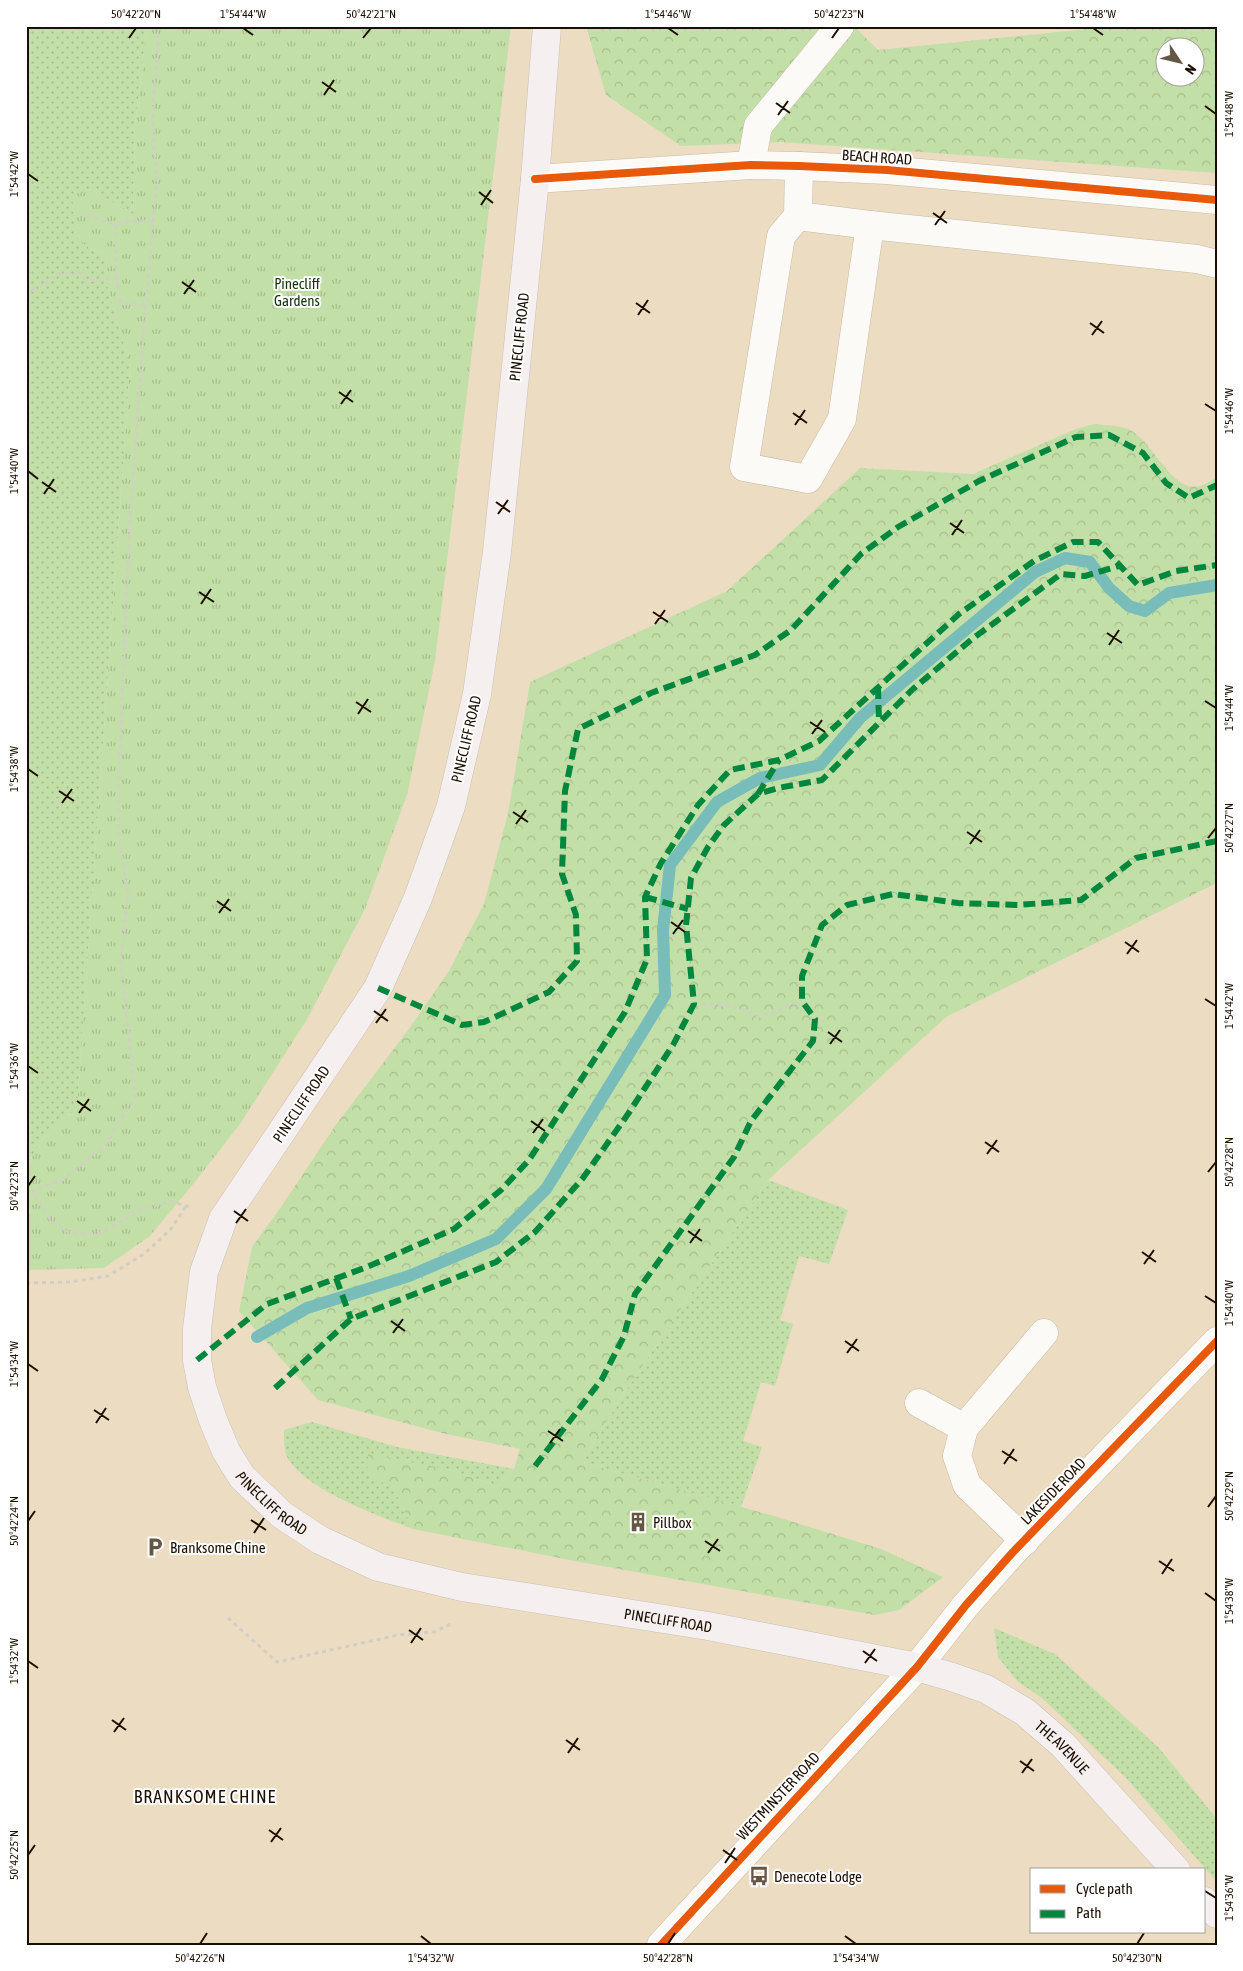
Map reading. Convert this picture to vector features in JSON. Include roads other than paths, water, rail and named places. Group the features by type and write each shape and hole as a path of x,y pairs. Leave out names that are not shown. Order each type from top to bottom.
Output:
{"main road":[{"name":"PINECLIFF ROAD","path":"547,26 535,179 497,552 477,694 451,806 418,898 378,988 223,1219 204,1272 197,1329 197,1360 202,1387 223,1443 242,1477 282,1515 320,1540 378,1567 462,1587 708,1626 917,1667"},
{"name":"THE AVENUE","path":"917,1667 986,1689 1025,1712 1063,1745 1174,1868"},
{"path":"1206,1903 1217,1914"}],"street":[{"path":"751,165 758,126 840,26"},
{"name":"BEACH ROAD","path":"535,179 751,165 799,166 887,170 1217,200"},
{"path":"799,166 798,216 781,236 744,467 808,478 842,419 870,225"},
{"path":"798,216 1197,258 1217,264"},
{"path":"1025,1541 967,1485 957,1456 964,1428 1044,1333"},
{"name":"LAKESIDE ROAD","path":"917,1667 966,1605 1217,1341"},
{"path":"919,1402 964,1428"},
{"name":"WESTMINSTER ROAD","path":"661,1945 917,1667"}],"waterway":[{"path":"257,1337 307,1308 409,1276 496,1239 546,1189 665,995 663,930 670,865 717,802 760,778 820,765 860,718 1035,572 1065,558 1090,562 1109,588 1129,606 1145,611 1169,593 1217,585"}],"place":[{"name":"Pillbox","path":"638,1522"},
{"name":"Branksome Chine","path":"155,1547"},
{"name":"Denecote Lodge","path":"759,1876"}],"district":[{"name":"BRANKSOME CHINE","path":"205,1796"}],"park label":[{"name":"Pinecliff Gardens","path":"297,292"}]}
